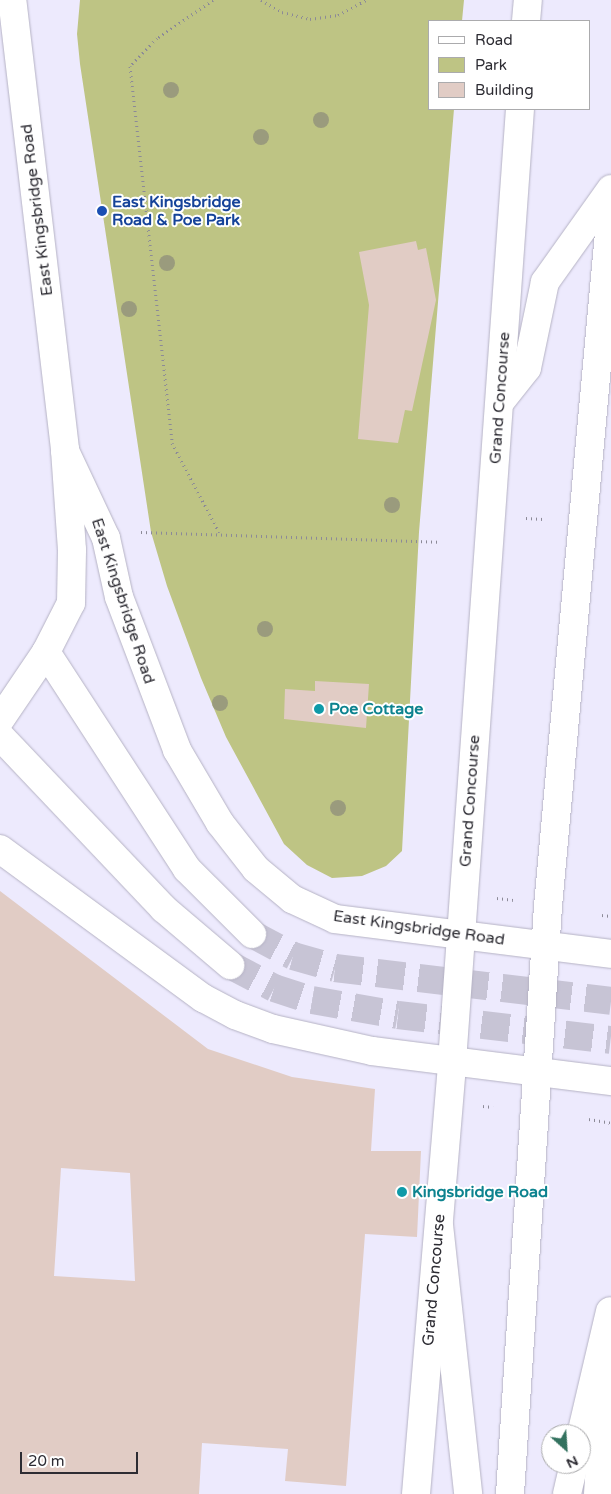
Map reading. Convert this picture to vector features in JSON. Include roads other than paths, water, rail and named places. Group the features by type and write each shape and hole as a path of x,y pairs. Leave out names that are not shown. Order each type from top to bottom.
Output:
{"main road":[{"name":"East Kingsbridge Road","path":"0,720 46,652 71,603 72,550 65,449 12,0"},
{"path":"526,20 528,0"},
{"name":"Grand Concourse","path":"416,1494 452,1062 520,110"},
{"path":"500,402 526,368 545,282 611,189"},
{"path":"510,1494 545,946 586,463 611,211"},
{"name":"East Kingsbridge Road","path":"65,449 106,538 119,597 177,750 220,823 256,869 292,899 336,919 611,954"},
{"path":"46,652 187,869 252,934"},
{"path":"0,736 164,909 230,965"},
{"path":"0,849 203,998 235,1015 273,1029 322,1042 452,1062 611,1081"},
{"path":"439,1225 468,1494"},
{"path":"584,1424 611,1305"},
{"path":"598,1494 610,1310"},
{"path":"567,1494 572,1474"}],"tunnel":[{"path":"252,934 293,956 335,968 611,1001"},
{"path":"230,965 274,988 312,1000 398,1015 611,1040"}],"place":[{"name":"East Kingsbridge Road & Poe Park","path":"102,211"},
{"name":"Poe Cottage","path":"319,709"},
{"name":"Kingsbridge Road","path":"402,1192"}]}
